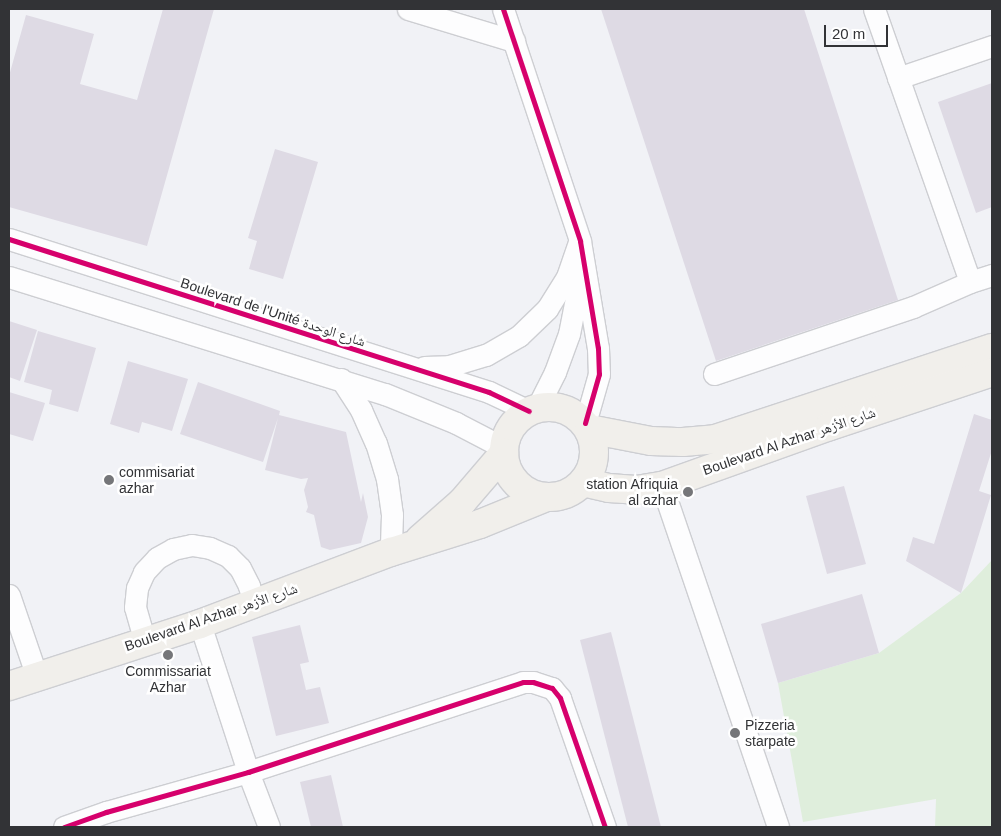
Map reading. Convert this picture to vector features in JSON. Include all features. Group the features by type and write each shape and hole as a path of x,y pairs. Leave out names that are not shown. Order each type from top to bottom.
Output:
{"main road":[{"name":"Boulevard Al Azhar شارع الأزهر","path":"587,426 651,441 683,442 715,438 992,348"},
{"name":"Boulevard Al Azhar شارع الأزهر","path":"583,482 609,488 636,490 662,486 830,426 992,372"},
{"path":"550,406 563,408 575,414 587,426 593,441 594,455 591,470 583,482 572,491 559,496 546,497 532,494 521,488 508,469 504,451 508,433 517,420 533,410 550,406"},
{"name":"Boulevard Al Azhar شارع الأزهر","path":"402,548 462,502 504,451"},
{"name":"Boulevard Al Azhar شارع الأزهر","path":"9,686 200,624 402,548 480,524 546,497"}],"street":[{"path":"408,9 514,41"},
{"path":"504,9 581,248 598,348 599,374 587,426"},
{"path":"874,9 970,282"},
{"path":"898,78 992,46"},
{"name":"Boulevard de l'Unité شارع الوحدة","path":"9,239 489,392 533,410"},
{"path":"411,368 449,366 486,355 519,336 547,309 567,277 581,248"},
{"path":"533,410 555,372 569,334 578,296 581,248"},
{"path":"714,374 912,307 970,282 992,275"},
{"path":"9,277 341,379 456,423 504,451"},
{"path":"341,379 369,426 387,478 392,515 402,548"},
{"path":"662,486 778,827"},
{"path":"144,642 135,607 138,588 144,572 157,558 173,549 192,545 210,548 228,556 240,568 249,586 254,604"},
{"path":"9,595 37,677"},
{"path":"200,624 248,772 269,827"},
{"path":"64,827 106,812 248,772 523,682 542,683 552,688 560,698 605,827"}],"green space":[{"path":"992,560 992,827 935,827 936,799 803,822 778,683 879,653 961,593"}],"building":[{"path":"163,9 214,9 147,246 9,207 9,76 26,15 94,34 80,84 137,100"},
{"path":"601,9 804,9 898,300 716,361"},
{"path":"992,83 992,207 976,213 938,102"},
{"path":"275,149 318,162 283,279 249,269 257,241 248,238"},
{"path":"9,321 37,330 20,381 9,377"},
{"path":"38,331 96,348 78,412 49,404 52,390 24,382"},
{"path":"128,361 188,379 172,431 142,422 139,433 110,424"},
{"path":"198,382 280,411 279,415 346,432 361,502 363,493 368,517 361,543 330,550 321,547 314,515 306,512 308,507 304,490 308,478 301,479 265,470 278,418 263,462 180,434"},
{"path":"9,392 45,403 33,441 9,434"},
{"path":"974,414 992,420 992,450 979,491 991,495 961,593 906,561 913,537 934,544"},
{"path":"844,486 866,564 827,574 806,496"},
{"path":"862,594 879,653 778,683 761,624"},
{"path":"300,625 309,662 300,664 306,690 320,687 329,723 276,736 252,637"},
{"path":"611,632 661,827 628,827 580,640"},
{"path":"331,775 343,827 311,827 300,782"}],"cycle path":[{"path":"503,9 580,241 598,348 599,374 585,423"},
{"path":"9,239 489,392 529,411"},
{"path":"64,827 106,812 248,772 523,682 533,682 552,688 560,698 605,827"}],"place":[{"name":"commisariat azhar","path":"109,480"},
{"name":"station Afriquia al azhar","path":"688,492"},
{"name":"Commissariat Azhar","path":"168,655"},
{"name":"Pizzeria starpate","path":"735,733"}]}
